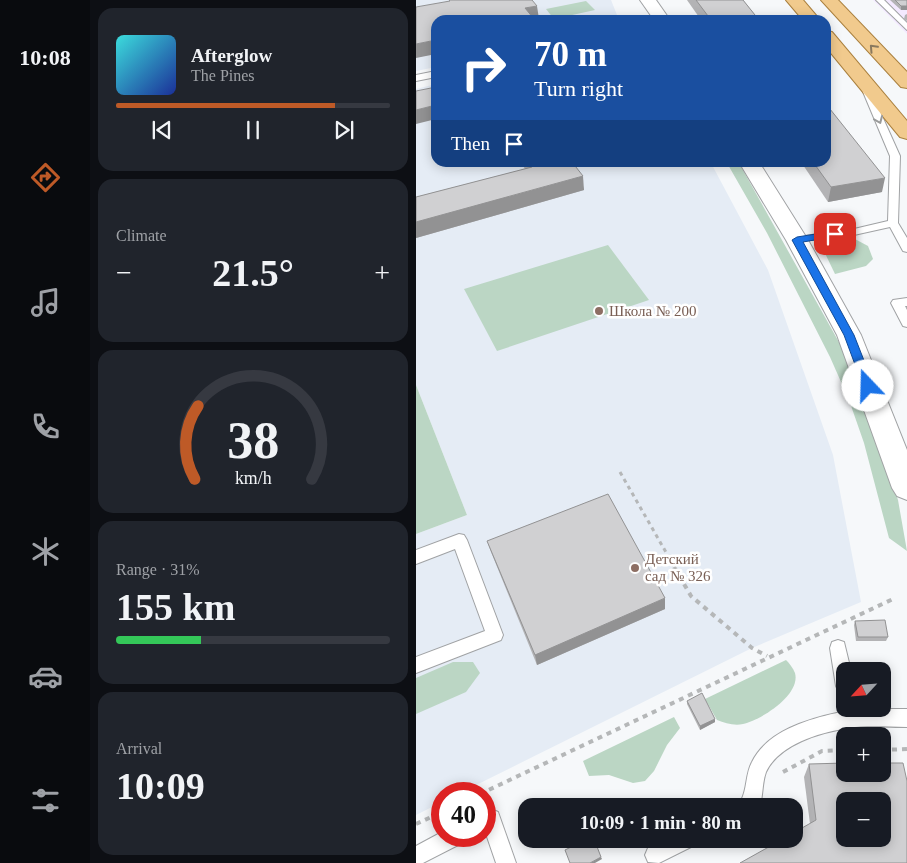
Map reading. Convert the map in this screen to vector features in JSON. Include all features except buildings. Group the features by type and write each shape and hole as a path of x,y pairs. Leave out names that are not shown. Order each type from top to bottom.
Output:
{"main road":[{"path":"794,0 808,15"},
{"path":"829,0 907,83"},
{"path":"831,42 907,133"}],"street":[{"path":"648,0 658,15"},
{"path":"753,167 797,240 849,335 907,488"}],"lane":[{"path":"880,0 907,28"},
{"path":"416,78 431,75"},
{"path":"860,75 895,156 892,223 907,249"},
{"path":"797,240 854,232 892,223"},
{"path":"907,302 897,303 907,323"},
{"path":"416,557 459,540 495,634 416,665"},
{"path":"838,648 841,662"},
{"path":"891,717 907,718"},
{"path":"753,798 758,769 771,749 817,726 839,718"},
{"path":"496,834 506,863"},
{"path":"418,863 416,856 434,847"},
{"path":"655,855 669,848"}],"path":[{"path":"620,472 691,596 752,648 768,656"},
{"path":"496,786 893,598"},
{"path":"891,750 907,749"},
{"path":"754,787 822,751 836,750"},
{"path":"416,824 431,817"}],"shaded area":[{"path":"416,0 611,0 617,15 431,15 431,68 416,71"},
{"path":"873,0 907,0 907,34"},
{"path":"431,85 431,167 713,167 768,270 833,455 861,602 752,648 482,782 431,782 431,808 416,815 416,534 467,515 416,385 416,89"}],"green space":[{"path":"586,1 595,10 572,15 551,15 546,9"},
{"path":"729,167 741,167 845,353 880,444 898,500 907,551 889,538 864,443 849,400 830,357 767,233"},
{"path":"853,238 868,246 873,259 866,266 835,274 821,245 831,240"},
{"path":"608,245 649,300 497,351 464,289"},
{"path":"416,385 467,515 416,534"},
{"path":"786,660 795,673 795,681 792,690 778,705 751,722 740,725 717,720 705,699"},
{"path":"453,662 473,662 480,673 466,692 416,714 416,678"},
{"path":"674,717 680,728 667,745 654,771 645,781 633,783 609,775 589,776 583,761"}],"place":[{"name":"Школа № 200","path":"599,311"},
{"name":"Детский сад № 326","path":"635,568"}],"route":[{"path":"835,234 797,240 849,335 868,386"}]}
